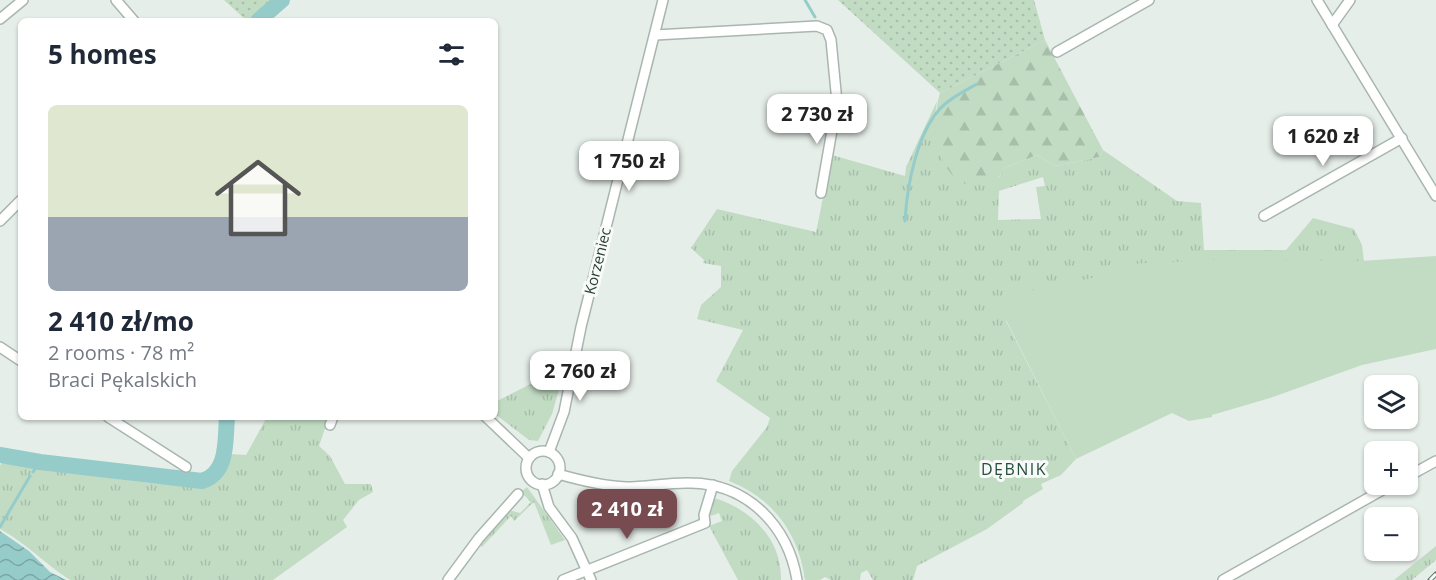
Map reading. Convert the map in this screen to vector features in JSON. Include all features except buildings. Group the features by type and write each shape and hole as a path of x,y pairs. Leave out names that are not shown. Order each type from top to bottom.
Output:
{"street":[{"path":"0,19 23,0"},
{"path":"116,0 131,18"},
{"name":"Korzeniec","path":"549,452 564,412 581,327 663,0"},
{"path":"1058,52 1149,0"},
{"path":"1317,0 1436,196"},
{"path":"1332,25 1350,0"},
{"path":"654,35 817,26 827,30 831,40 837,102 821,193"},
{"path":"1264,216 1402,138"},
{"path":"0,221 18,203"},
{"path":"0,347 18,359"},
{"path":"113,420 186,467"},
{"path":"489,420 529,458"},
{"path":"537,452 549,452 558,460 558,474 553,481 542,484 528,477 526,468 529,458 537,452"},
{"path":"1418,471 1436,461"},
{"path":"558,474 624,487 681,483 713,485 742,496 769,518 787,545 797,580"},
{"path":"542,484 547,503 570,535 591,580"},
{"path":"563,580 705,523 704,515 713,485"},
{"path":"448,580 479,537 518,494"},
{"path":"1223,580 1374,495"}],"green space":[{"path":"224,0 273,0 254,18 244,18"},
{"path":"838,0 1034,0 1045,40 940,93"},
{"path":"1045,40 1103,150 1099,157 1055,166 1037,155 1004,168 998,178 988,184 965,184 954,177 940,152 936,121 940,93"},
{"path":"937,101 935,117 1000,177 1004,168 1037,155 1055,166 1099,157 1103,150 1177,201 1201,203 1204,250 1286,250 1313,218 1354,229 1362,245 1364,261 1006,321 1076,459 1061,475 1041,484 1043,489 1023,501 987,529 917,566 913,580 873,580 867,570 861,573 860,580 831,580 825,577 820,580 805,580 797,548 781,520 759,497 729,481 732,471 767,427 770,418 716,381 743,330 697,319 701,305 721,287 721,266 703,263 704,260 691,248 717,209 816,232 832,155 905,176 906,167","holes":["1043,177 1045,186 1036,187 1041,219 998,220 999,191"]},
{"path":"1436,256 1436,349 1362,365 1270,398 1212,415 1212,417 1189,421 1172,413 1076,459 995,298 1106,275 1108,265 1233,259 1361,261"},
{"path":"566,366 552,414 538,441 529,440 498,416 498,400"},
{"path":"265,420 328,420 319,446 330,456 345,484 371,484 373,492 359,500 343,520 347,527 273,580 70,580 0,529 0,466 3,459 79,473 174,485 198,484 214,480 231,454 246,455"},
{"path":"527,487 565,540 551,545 534,502 514,521 511,516 482,547 479,545 509,510 520,513 531,502 521,492"},
{"path":"714,498 740,510 762,528 776,551 781,580 738,580 709,526 722,521 719,513 711,516 709,514"},
{"path":"1436,546 1436,560 1412,580 1394,580 1418,561"}],"water":[{"path":"0,531 29,551 50,572 66,580 0,580"}],"waterway":[{"path":"261,18 282,0"},
{"path":"805,0 815,17"},
{"path":"905,221 911,175 927,127 945,104 977,84"},
{"path":"0,455 40,462 202,481 211,477 221,463 227,420"},
{"path":"33,472 40,462"},
{"path":"0,527 30,476"}],"railway":[{"path":"1430,580 1436,574"}],"district":[{"name":"DĘBNIK","path":"1014,469"}]}
